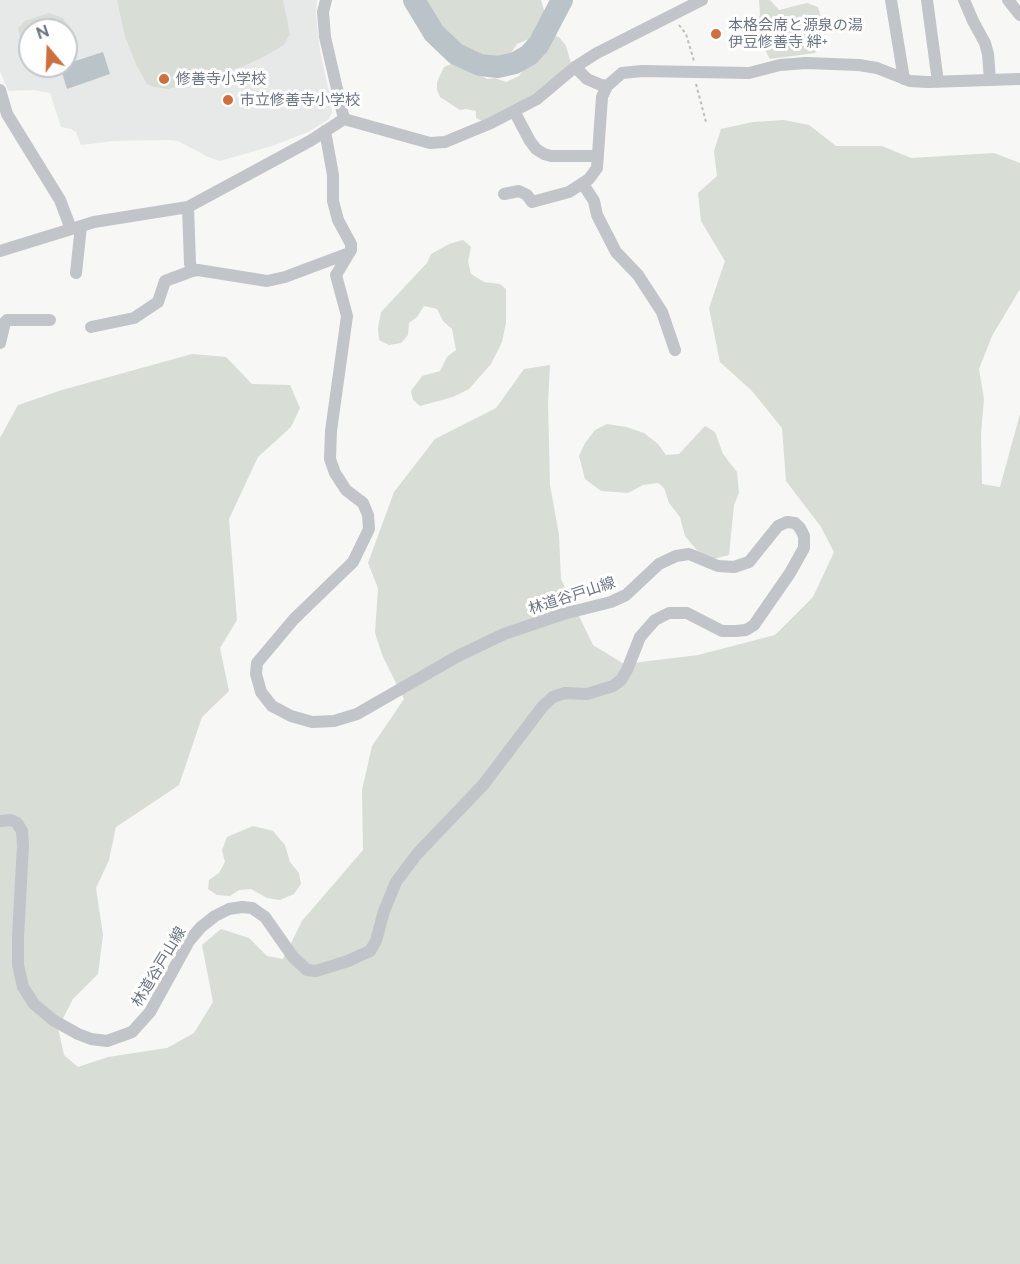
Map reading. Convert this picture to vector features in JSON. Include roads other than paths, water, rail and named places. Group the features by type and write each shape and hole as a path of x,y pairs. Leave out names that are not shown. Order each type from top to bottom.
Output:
{"street":[{"path":"326,0 323,12 325,37 344,119"},
{"path":"0,251 76,227 188,207 344,119 436,143 457,137 537,99 575,67 606,48 702,0"},
{"path":"891,0 904,78"},
{"path":"927,0 938,82"},
{"path":"964,0 985,43 990,80"},
{"path":"1008,0 1020,15"},
{"path":"504,194 519,191 527,195 532,202 569,192 594,174 602,97 607,86 622,73 642,71 749,74 780,65 806,63 859,65 877,68 904,78 928,82 1020,79"},
{"path":"575,67 587,79 607,86"},
{"path":"0,90 3,115 76,227 76,273"},
{"path":"514,111 530,141 544,154 597,156"},
{"path":"92,327 134,318 158,302 165,281 192,271 267,281 285,277 349,253 351,244 338,220 333,201 333,175 324,131"},
{"path":"583,184 594,201 597,215 616,252 638,275 662,312 675,350"},
{"path":"188,207 192,271"},
{"name":"林道谷戸山線","path":"0,821 11,820 17,823 22,831 18,965 23,987 34,1004 53,1020 78,1035 91,1040 119,1039 132,1032 150,1012 189,941 201,927 229,909 252,908 265,917 293,957 307,970 326,969 365,955 376,941 390,897 401,874 483,784 543,706 553,697 565,693 588,694 613,686 621,680 627,670 640,637 655,620 669,613 687,613 722,631 746,630 754,625 790,573 804,548 804,536 800,528 787,522 778,526 749,562 735,567 717,567 689,554 676,556 659,564 626,595 611,602 563,614 504,634 458,656 357,714 334,720 312,722 291,716 272,706 261,692 256,674 257,663 294,619 353,562 369,529 368,515 363,503 346,490 335,473 330,459 331,431 347,316 336,275 349,253"},
{"path":"0,343 7,320 50,320"}],"waterway":[{"path":"414,0 434,33 456,54 480,65 498,67 515,63 529,55 539,44 562,0"}],"place":[{"name":"本格会席と源泉の湯 伊豆修善寺 絆+","path":"716,34"},
{"name":"修善寺小学校","path":"164,79"},
{"name":"市立修善寺小学校","path":"228,100"}]}
